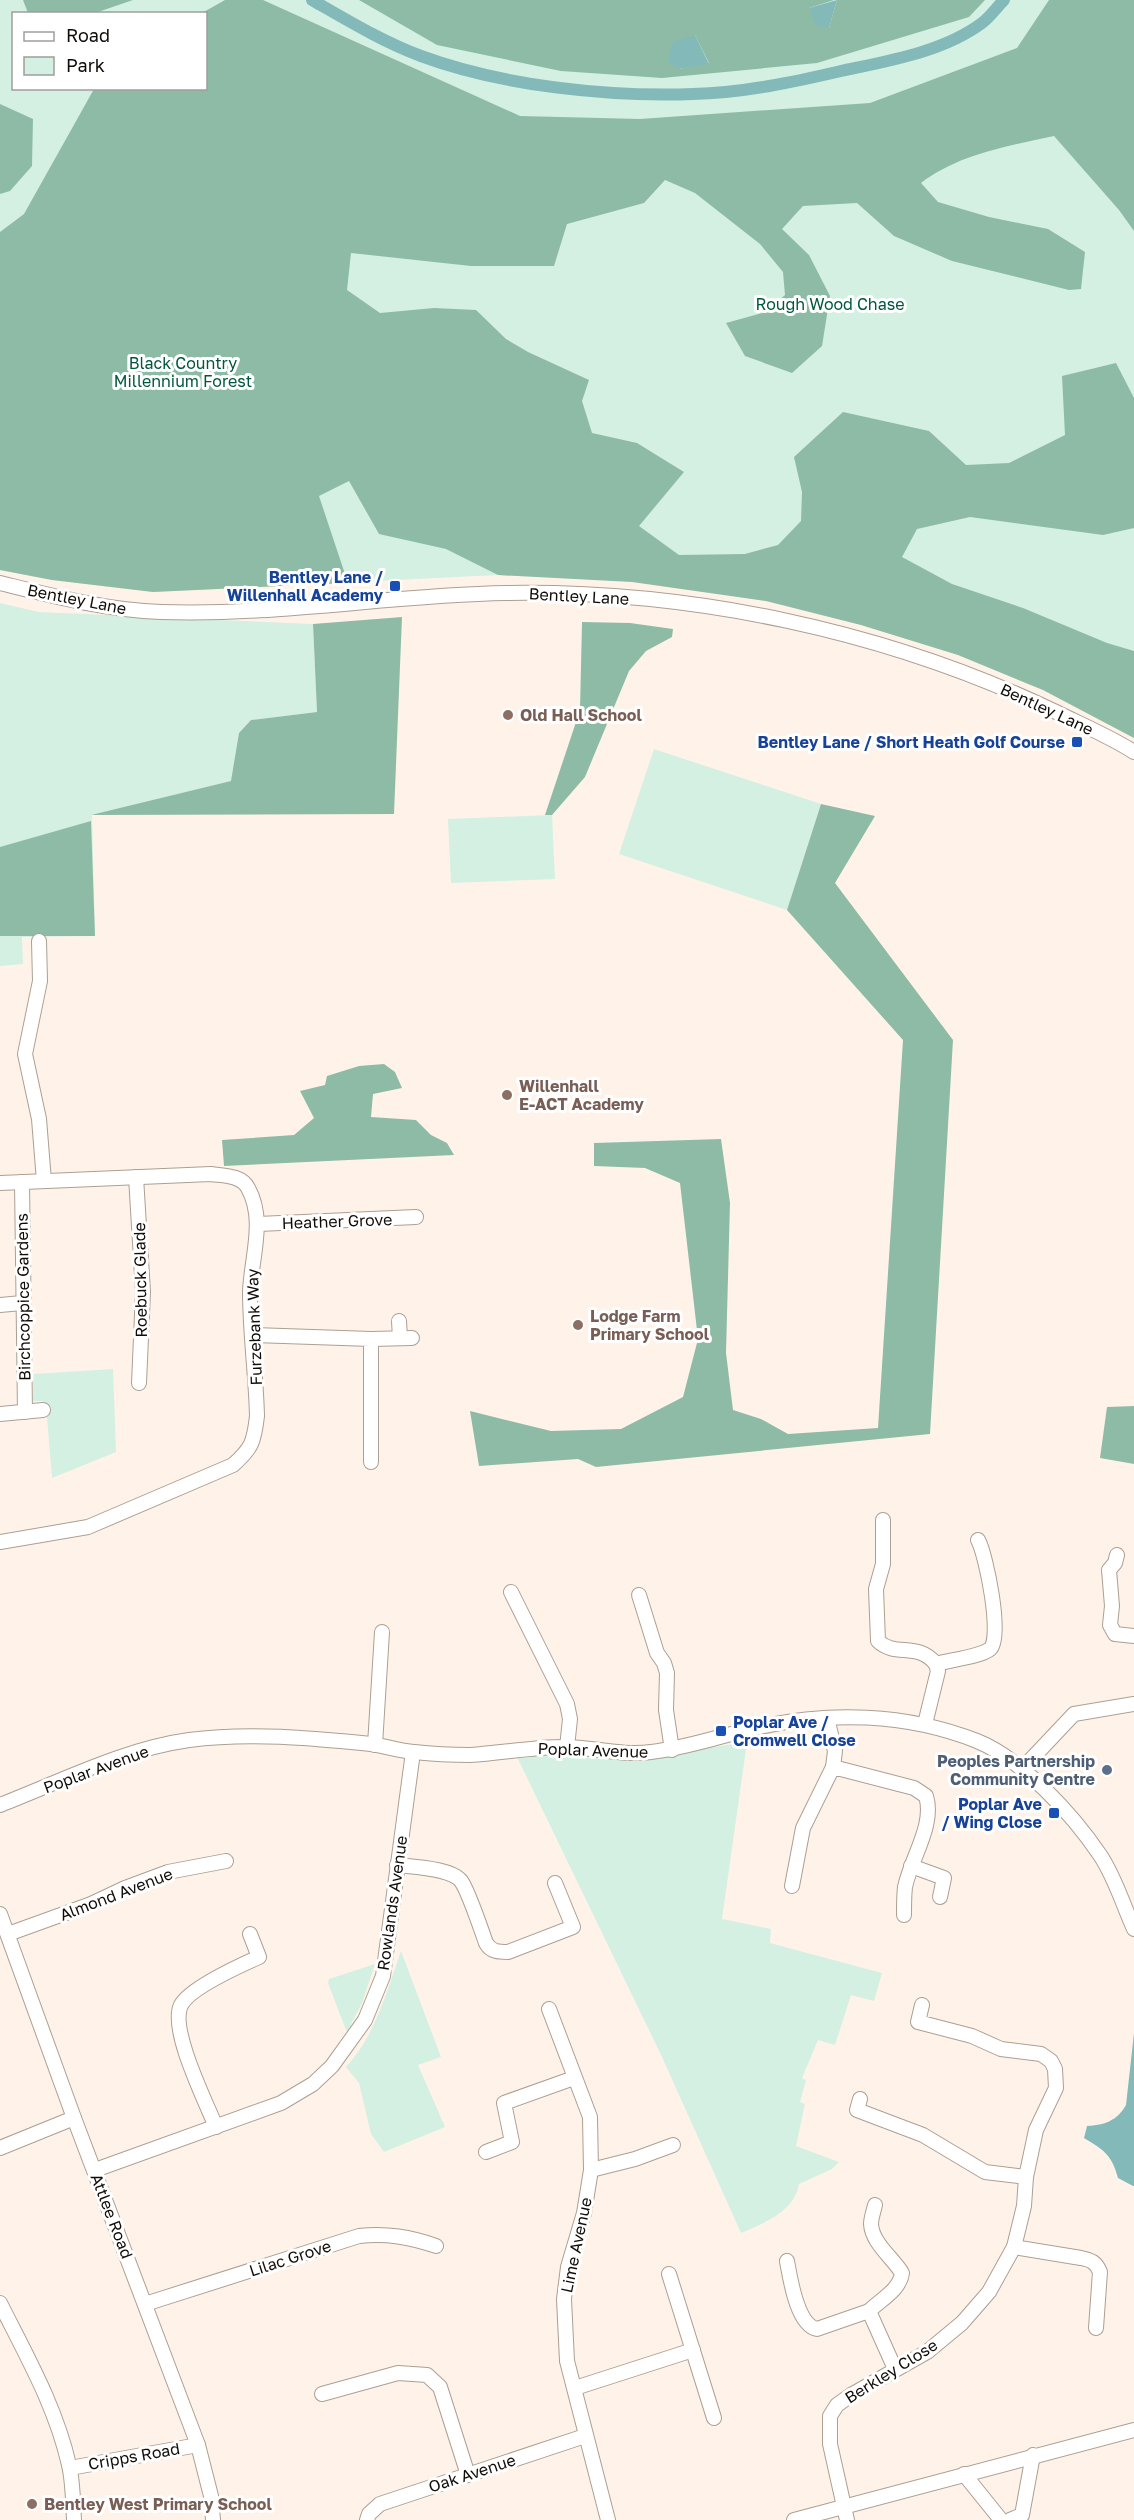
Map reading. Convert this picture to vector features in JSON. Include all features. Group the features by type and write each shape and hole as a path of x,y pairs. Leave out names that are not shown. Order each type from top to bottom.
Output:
{"street":[{"name":"Bentley Lane","path":"0,583 102,607 160,612 231,611 506,593 574,594 739,611 846,634 900,649 1024,698 1134,752"},
{"path":"39,941 40,981 25,1054 39,1119 44,1181"},
{"name":"Furzebank Way","path":"0,1183 211,1174 236,1178 247,1185 254,1202 258,1224 250,1294 257,1416 255,1435 248,1451 233,1465 88,1527 0,1542"},
{"name":"Roebuck Glade","path":"136,1177 143,1292 139,1383"},
{"name":"Birchcoppice Gardens","path":"22,1182 25,1412"},
{"name":"Heather Grove","path":"258,1224 416,1217"},
{"path":"0,1305 22,1303"},
{"path":"254,1335 406,1338 399,1321"},
{"path":"371,1339 378,1426 371,1462"},
{"path":"0,1414 43,1410"},
{"path":"883,1520 883,1564 876,1589 878,1641 883,1646 892,1649 915,1650 927,1654 936,1664 938,1671 925,1724"},
{"path":"936,1664 979,1654 993,1646 994,1609 986,1573 984,1550 978,1540"},
{"path":"1118,1554 1109,1570 1112,1606 1110,1625 1115,1634 1134,1636"},
{"path":"511,1592 567,1704 570,1719 567,1747"},
{"path":"639,1595 657,1653 668,1673 666,1710 672,1750"},
{"path":"375,1745 382,1632"},
{"path":"1022,1769 1074,1714 1134,1704"},
{"path":"792,1886 803,1828 833,1767 835,1751 827,1718"},
{"name":"Poplar Avenue","path":"0,1805 120,1757 190,1740 244,1736 274,1737 375,1745 412,1752 469,1755 509,1752 527,1748 567,1747 617,1753 672,1750 791,1720 880,1718 925,1724 980,1742 1022,1769 1053,1798 1101,1856 1134,1929"},
{"name":"Rowlands Avenue","path":"95,2170 281,2103 313,2084 332,2066 365,2020 383,1976 412,1752"},
{"path":"833,1767 914,1788 926,1796 927,1811 922,1839 905,1888 904,1915"},
{"name":"Almond Avenue","path":"8,1934 91,1904 168,1872 226,1862"},
{"path":"397,1865 441,1871 461,1880 486,1943 489,1948 498,1952 508,1952 573,1927 555,1883"},
{"path":"911,1866 944,1878 940,1897"},
{"name":"Attlee Road","path":"0,1914 74,2118 198,2445 211,2496 213,2520"},
{"path":"216,2127 179,2036 178,2018 181,2004 190,1996 228,1970 259,1957 250,1934"},
{"name":"Berkley Close","path":"846,2513 830,2444 830,2416 837,2405 927,2352 962,2323 989,2292 1014,2247 1024,2206 1026,2177 1035,2130 1056,2088 1055,2069 1051,2061 1041,2054 1002,2049 972,2036 918,2022 922,2005"},
{"name":"Lime Avenue","path":"549,2009 590,2117 591,2170 584,2213 568,2267 564,2299 567,2361 608,2520"},
{"path":"486,2152 512,2142 504,2103 574,2078"},
{"path":"860,2099 857,2110 923,2135 985,2172 1026,2177"},
{"path":"0,2148 74,2118"},
{"path":"591,2170 635,2159 673,2145"},
{"path":"787,2261 797,2302 803,2318 812,2328 869,2311 894,2290 902,2273 882,2249 871,2224 875,2205"},
{"name":"Lilac Grove","path":"145,2304 359,2236 383,2233 413,2238 436,2246"},
{"path":"1014,2247 1092,2260 1100,2272 1096,2328"},
{"path":"669,2274 714,2418"},
{"path":"0,2303 54,2414 70,2468 74,2520"},
{"path":"869,2311 895,2369"},
{"path":"575,2388 693,2350"},
{"path":"322,2394 398,2373 427,2375 440,2387 468,2475"},
{"path":"795,2520 846,2513 964,2474 1134,2430"},
{"name":"Oak Avenue","path":"367,2520 369,2514 380,2504 585,2436"},
{"name":"Cripps Road","path":"70,2468 198,2445"},
{"path":"1010,2520 1022,2514 1033,2455"},
{"path":"964,2474 1001,2520"}],"green space":[{"name":"Black Country Millennium Forest","path":"0,0 1134,0 1134,738 1043,690 958,655 861,625 766,601 647,582 498,575 153,592 52,580 0,570"},
{"path":"23,0 133,0 98,12 28,12"},
{"name":"Black Country Millennium Forest","path":"225,0 263,0 520,116 640,119 870,103 1017,48 1049,0 1134,0 1134,231 1119,210 1054,136 984,152 951,165 921,183 938,202 989,217 1048,229 1085,252 1081,289 1069,290 952,261 894,236 857,203 803,206 782,229 809,255 830,296 822,346 792,373 745,356 726,323 766,312 785,295 783,272 760,244 695,193 665,180 644,203 567,224 554,266 471,266 351,253 347,290 380,313 434,308 476,310 506,339 528,352 589,380 582,401 592,433 637,443 684,472 639,526 679,555 745,554 778,545 801,521 802,492 794,457 843,412 929,431 966,465 1009,463 1065,435 1062,376 1116,363 1134,398 1134,528 1103,535 970,517 917,529 902,557 952,584 1023,608 1107,643 1134,651 1134,738 1043,690 958,655 861,625 766,601 632,582 498,575 446,549 379,534 349,481 319,496 348,583 153,592 52,580 0,570 0,232 24,214 93,90 207,90 207,12 204,12"},
{"path":"359,0 834,0 809,8 829,28 837,0 985,0 969,17 817,63 662,78 561,71 437,45","holes":["695,35 709,63 679,69"]},
{"path":"0,104 33,119 32,166 10,191 0,194"},
{"path":"0,603 39,612 313,624 317,712 251,720 239,733 232,781 92,815 95,936 22,937 23,964 0,966"},
{"path":"402,617 394,814 91,815 231,781 239,733 251,720 317,712 313,624"},
{"path":"582,622 630,623 673,629 672,637 646,651 629,671 585,777 552,815 545,815 580,710"},
{"path":"654,749 821,804 787,910 619,854"},
{"path":"821,804 875,816 835,883 953,1040 930,1434 596,1467 578,1459 479,1466 470,1411 551,1431 621,1429 683,1397 698,1339 680,1183 645,1168 594,1166 594,1143 721,1139 730,1203 726,1353 733,1410 761,1419 788,1434 878,1428 903,1040 787,910"},
{"path":"552,815 555,879 451,883 448,819"},
{"path":"91,821 95,936 0,936 0,847"},
{"path":"384,1064 395,1072 402,1088 373,1094 371,1117 416,1120 431,1135 447,1143 454,1155 224,1166 222,1140 294,1135 314,1118 300,1091 325,1085 327,1076 359,1066"},
{"path":"113,1369 116,1452 52,1478 47,1417 43,1401 33,1401 33,1374"},
{"path":"1134,1406 1134,1464 1100,1458 1107,1407"},
{"path":"747,1742 722,1919 771,1929 770,1943 882,1973 874,2001 851,1995 835,2045 818,2040 802,2078 806,2080 800,2102 805,2104 796,2146 839,2162 832,2169 799,2184 791,2202 777,2215 741,2233 662,2057 517,1757 536,1754 636,1759"},
{"path":"401,1951 441,2057 418,2065 445,2127 384,2152 371,2134 359,2083 346,2067 356,2055 372,2027"},
{"path":"375,1964 362,2003 351,2024 351,2032 346,2030 328,1983 329,1979"}],"water":[{"path":"837,0 829,28 816,25 809,8"},
{"path":"695,35 709,64 679,69 668,61 673,42"},
{"path":"1134,2033 1133,2186 1118,2178 1110,2158 1084,2138 1087,2126 1110,2121 1126,2105"}],"waterway":[{"path":"312,0 393,44 452,66 520,82 626,94 730,92 805,79 914,54 967,33 985,21 1004,0"}],"place":[{"name":"Bentley Lane / Willenhall Academy","path":"395,586"},
{"name":"Old Hall School","path":"508,715"},
{"name":"Bentley Lane / Short Heath Golf Course","path":"1077,742"},
{"name":"Willenhall E-ACT Academy","path":"507,1095"},
{"name":"Lodge Farm Primary School","path":"578,1325"},
{"name":"Poplar Ave / Cromwell Close","path":"721,1731"},
{"name":"Peoples Partnership Community Centre","path":"1107,1770"},
{"name":"Poplar Ave / Wing Close","path":"1054,1813"},
{"name":"Bentley West Primary School","path":"32,2504"}],"park label":[{"name":"Rough Wood Chase","path":"830,304"}]}
